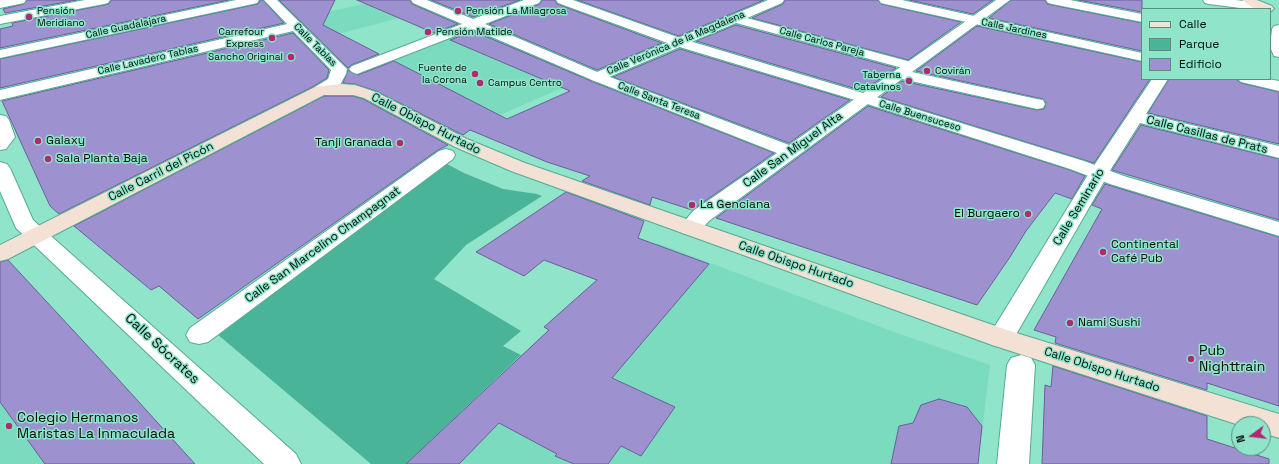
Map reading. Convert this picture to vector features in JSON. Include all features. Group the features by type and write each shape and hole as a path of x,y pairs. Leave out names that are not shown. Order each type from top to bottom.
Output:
{"main road":[{"path":"1248,0 1266,8"},
{"name":"Calle Obispo Hurtado","path":"321,90 355,90 370,95 468,146 518,167 1001,338 1279,426"},
{"name":"Calle Carril del Picón","path":"0,254 321,90"}],"street":[{"path":"0,4 20,0"},
{"path":"0,20 104,0"},
{"name":"Calle Guadalajara","path":"0,54 253,0"},
{"name":"Calle Tablas","path":"270,0 339,69 334,82 321,90"},
{"name":"Calle Santa Teresa","path":"417,0 597,77 791,152"},
{"path":"357,69 535,0"},
{"name":"Calle Buensuceso","path":"562,0 678,42 864,98 1279,230"},
{"path":"748,0 772,2"},
{"name":"Calle Jardines","path":"885,0 1141,56"},
{"name":"Calle San Miguel Alta","path":"690,228 701,216 864,98 1004,0"},
{"path":"1052,0 1141,18"},
{"path":"1209,0 1266,8"},
{"name":"Calle Verónica de la Magdalena","path":"597,77 772,2"},
{"name":"Calle Carlos Pareja","path":"734,18 904,70"},
{"name":"Calle Lavadero Tablas","path":"0,95 296,26"},
{"path":"1275,47 1279,29"},
{"path":"904,70 1037,104"},
{"name":"Calle Seminario","path":"1001,338 1099,173 1159,80"},
{"path":"1251,80 1279,86"},
{"name":"Calle Casillas de Prats","path":"1136,117 1279,152"},
{"path":"0,120 2,140"},
{"name":"Calle San Marcelino Champagnat","path":"199,335 446,155"},
{"name":"Calle Sócrates","path":"0,168 24,223 285,464"},
{"path":"1013,464 1021,365"}],"shaded area":[{"path":"380,0 430,10 323,38 302,18"},
{"name":"Campus Centro","path":"472,29 587,77 468,129 362,70"},
{"path":"657,243 897,333 990,365 978,464 406,464 548,330 544,327 599,278 648,253"},
{"name":"Colegio Hermanos Maristas La Inmaculada","path":"0,402 26,437 45,464 0,464"}],"green space":[{"path":"447,164 464,173 503,189 542,196 466,245 434,279 521,331 503,346 521,355 406,464 371,464 217,334"}],"building":[{"path":"27,0 77,0 5,13 3,9 24,4"},
{"path":"111,0 229,0 0,48 0,29 13,26 12,23 109,4"},
{"path":"260,0 263,0 284,23 0,88 0,59 258,4"},
{"path":"279,0 335,0 323,25 379,54 351,65 348,68"},
{"path":"357,0 410,0 412,4 458,24 434,33"},
{"path":"431,0 520,0 473,17"},
{"path":"542,0 555,0 557,4 662,43 597,70 489,24 540,4"},
{"path":"577,0 764,0 679,36"},
{"path":"785,0 878,0 881,4 961,22 908,60 752,18 783,4"},
{"path":"909,0 993,0 973,14"},
{"path":"1011,0 1045,0 1047,4 1141,23 1141,51 989,18"},
{"path":"1078,0 1142,0 1141,12"},
{"path":"736,25 896,68 863,91 696,41"},
{"path":"977,26 1141,62 1141,80 1149,80 1094,163 881,97 902,81 1037,110 1044,109 1046,103 1043,99 916,71"},
{"path":"473,31 591,81 774,153 692,210 652,197 650,205 582,181 590,176 547,162 470,130 463,135 376,91 355,84 343,83 348,70 358,75 394,61 507,119 570,91 450,40"},
{"path":"293,33 329,70 327,78 314,86 59,214 50,206 2,101"},
{"path":"680,49 850,100 789,143 613,77"},
{"path":"1168,80 1237,80 1241,83 1279,92 1279,144 1148,113"},
{"path":"324,96 353,96 363,99 448,145 438,150 198,319 159,286 151,290 74,226"},
{"path":"868,106 1085,176 1072,199 1055,193 1026,231 977,305 716,218"},
{"path":"1141,125 1279,159 1279,220 1112,170"},
{"path":"1105,184 1279,237 1279,406 1207,383 1207,390 1055,343 1056,337 1034,330 1102,209 1092,205"},
{"path":"566,192 644,221 638,238 709,264 612,378 675,407 641,456 621,446 608,464 574,464 555,456 557,454 499,423 459,464 406,464 549,330 544,327 597,280 544,260 524,276 476,252"},
{"path":"8,260 195,464 45,464 0,402 0,262"},
{"path":"1053,366 1207,416 1207,439 1231,447 1231,456 1260,456 1269,459 1269,464 1042,464 1045,385 1051,387"},
{"path":"939,399 967,407 982,426 978,464 891,464 899,426 913,423 921,405"}],"place":[{"name":"Pensión La Milagrosa","path":"458,11"},
{"name":"Pensión Meridiano","path":"29,17"},
{"name":"Pensión Matilde","path":"428,32"},
{"name":"Carrefour Express","path":"272,38"},
{"name":"Sancho Original","path":"291,57"},
{"name":"Covirán","path":"927,71"},
{"name":"Fuente de la Corona","path":"475,74"},
{"name":"Taberna Catavinos","path":"909,81"},
{"name":"Campus Centro","path":"480,83"},
{"name":"Galaxy","path":"38,141"},
{"name":"Tanji Granada","path":"400,143"},
{"name":"Sala Planta Baja","path":"48,159"},
{"name":"La Genciana","path":"692,205"},
{"name":"El Burgaero","path":"1028,214"},
{"name":"Continental Café Pub","path":"1103,252"},
{"name":"Nami Sushi","path":"1070,323"},
{"name":"Pub Nighttrain","path":"1191,359"},
{"name":"Colegio Hermanos Maristas La Inmaculada","path":"9,426"}]}
